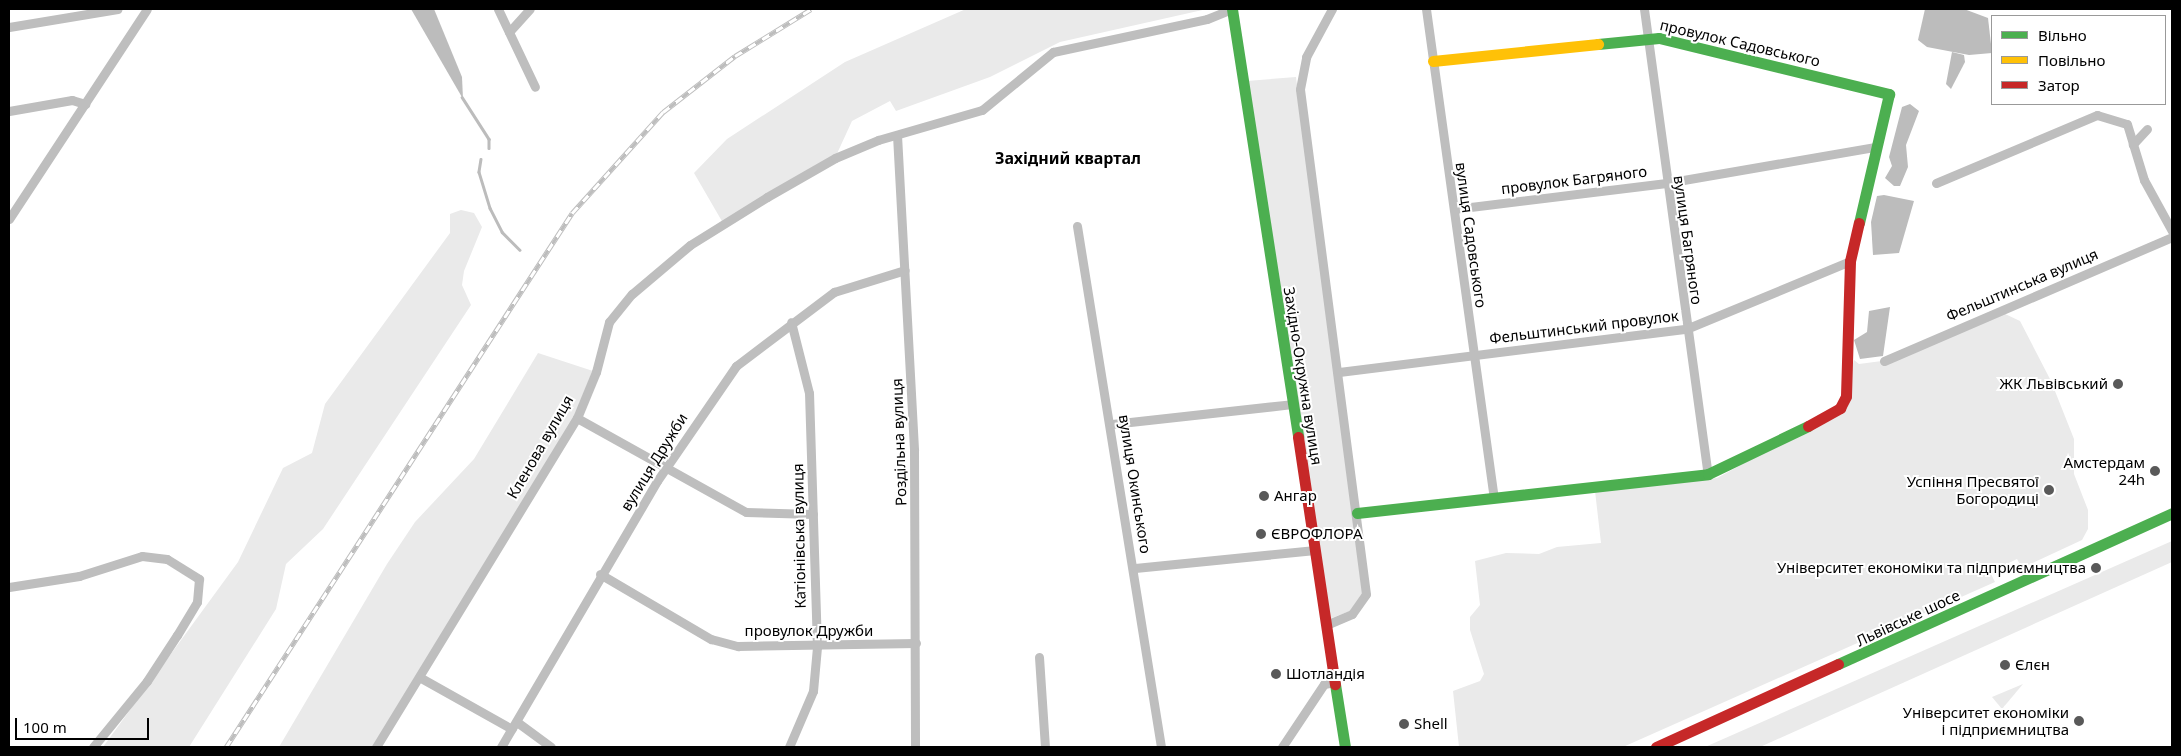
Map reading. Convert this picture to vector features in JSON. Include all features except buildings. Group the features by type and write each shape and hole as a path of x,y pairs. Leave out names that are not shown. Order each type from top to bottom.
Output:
{"main road":[{"name":"Західно-Окружна вулиця","path":"1232,9 1345,747"},
{"name":"провулок Садовського","path":"1434,61 1648,37 1888,94 1874,147"},
{"path":"1357,513 1493,494 1708,474 1793,435 1840,408 1846,396 1850,260 1874,147"},
{"name":"Львівське шосе","path":"1656,747 2172,513"}],"street":[{"path":"9,27 118,9"},
{"path":"9,219 147,9"},
{"path":"498,9 535,86"},
{"path":"509,32 530,9"},
{"name":"Кленова вулиця","path":"376,747 421,678 577,418 609,322 632,294 723,223 836,158 897,136 982,110 1044,58 1066,47 1207,18 1232,9"},
{"path":"1326,625 1352,614 1366,594 1300,77 1332,9"},
{"name":"вулиця Садовського","path":"1426,9 1493,494"},
{"name":"вулиця Багряного","path":"1644,9 1686,329 1708,474"},
{"path":"9,111 72,100 85,104"},
{"path":"1936,183 2097,115 2127,124 2148,188 2172,231"},
{"path":"2133,144 2147,129"},
{"name":"Роздільна вулиця","path":"897,136 914,451 915,747"},
{"name":"провулок Багряного","path":"1454,209 1666,183 1874,147"},
{"name":"вулиця Окинського","path":"1077,226 1112,424 1161,747"},
{"name":"Фельштинська вулиця","path":"1884,361 2172,237"},
{"name":"Фельштинський провулок","path":"1339,372 1686,329 1850,260"},
{"name":"вулиця Дружби","path":"501,747 600,574 667,466 736,366 791,322 834,292 905,270"},
{"name":"Катіонівська вулиця","path":"789,747 813,691 817,647 809,393 791,322"},
{"path":"1112,424 1292,404"},
{"path":"577,418 667,466 746,512 812,514"},
{"path":"1134,568 1314,550"},
{"path":"9,587 80,576 142,556 168,559 199,579 197,602 178,636 147,682 93,747"},
{"name":"провулок Дружби","path":"600,574 711,639 738,646 817,647 916,643"},
{"path":"1039,657 1046,747"},
{"path":"421,678 551,747"},
{"path":"1282,747 1324,684 1335,682"}],"shaded area":[{"path":"411,9 434,9 462,77 463,99"},
{"path":"966,9 1207,9 1060,42 990,77 896,111 890,101 852,121 835,158 723,223 694,173 727,139 845,62"},
{"path":"1925,9 1964,9 1988,18 1991,53 1969,55 1927,47 1918,40"},
{"path":"1952,52 1964,55 1965,62 1951,89 1946,84"},
{"path":"1296,77 1362,583 1362,593 1350,611 1329,619 1247,81"},
{"path":"1910,104 1919,111 1906,145 1908,167 1900,186 1894,186 1885,178 1892,166 1889,157 1902,107"},
{"path":"1884,195 1914,201 1899,253 1873,255 1871,222 1877,196"},
{"path":"461,210 474,213 482,227 464,271 462,285 471,305 323,529 286,564 276,609 189,747 103,747 238,562 283,468 312,453 325,404 450,233 450,214"},
{"path":"1890,307 1883,356 1860,359 1854,340 1867,332 1869,311"},
{"path":"2003,313 2020,321 2051,381 2074,439 2074,474 2088,510 2088,529 2082,540 2022,568 2017,559 1990,572 1995,582 1623,747 1459,747 1453,691 1480,681 1484,674 1470,630 1470,617 1480,605 1475,561 1506,553 1539,554 1557,547 1601,543 1595,491 1717,478 1837,413 1854,360 1859,364 1897,359"},
{"path":"538,353 596,372 577,418 376,747 279,747 387,564 415,522 474,459"},
{"path":"2172,541 2172,562 1760,747 1705,747"},
{"path":"2023,684 2002,709 1992,697"}],"waterway":[{"path":"462,97 489,139 489,148"},
{"path":"481,159 479,172 490,208 502,232 520,250"}],"railway":[{"path":"226,747 572,213 663,112 735,56 811,9"}],"traffic: fast":[{"path":"1232,9 1298,437"},
{"path":"1598,44 1659,38 1889,94 1859,223"},
{"path":"1357,513 1708,474 1808,426"},
{"path":"1838,664 2172,513"},
{"path":"1335,684 1345,747"}],"traffic: slow":[{"path":"1433,61 1598,44"}],"traffic: jam":[{"path":"1808,426 1840,408 1846,396 1850,261 1859,223"},
{"path":"1298,437 1335,684"},
{"path":"1656,747 1838,664"}],"place":[{"name":"ЖК Львівський","path":"2118,384"},
{"name":"Амстердам 24h","path":"2155,471"},
{"name":"Успіння Пресвятої Богородиці","path":"2049,490"},
{"name":"Ангар","path":"1264,496"},
{"name":"ЄВРОФЛОРА","path":"1261,534"},
{"name":"Університет економіки та підприємництва","path":"2096,568"},
{"name":"Єлєн","path":"2005,665"},
{"name":"Шотландія","path":"1276,674"},
{"name":"Університет економіки і підприємництва","path":"2079,721"},
{"name":"Shell","path":"1404,724"}],"district":[{"name":"Західний квартал","path":"1068,158"}]}
